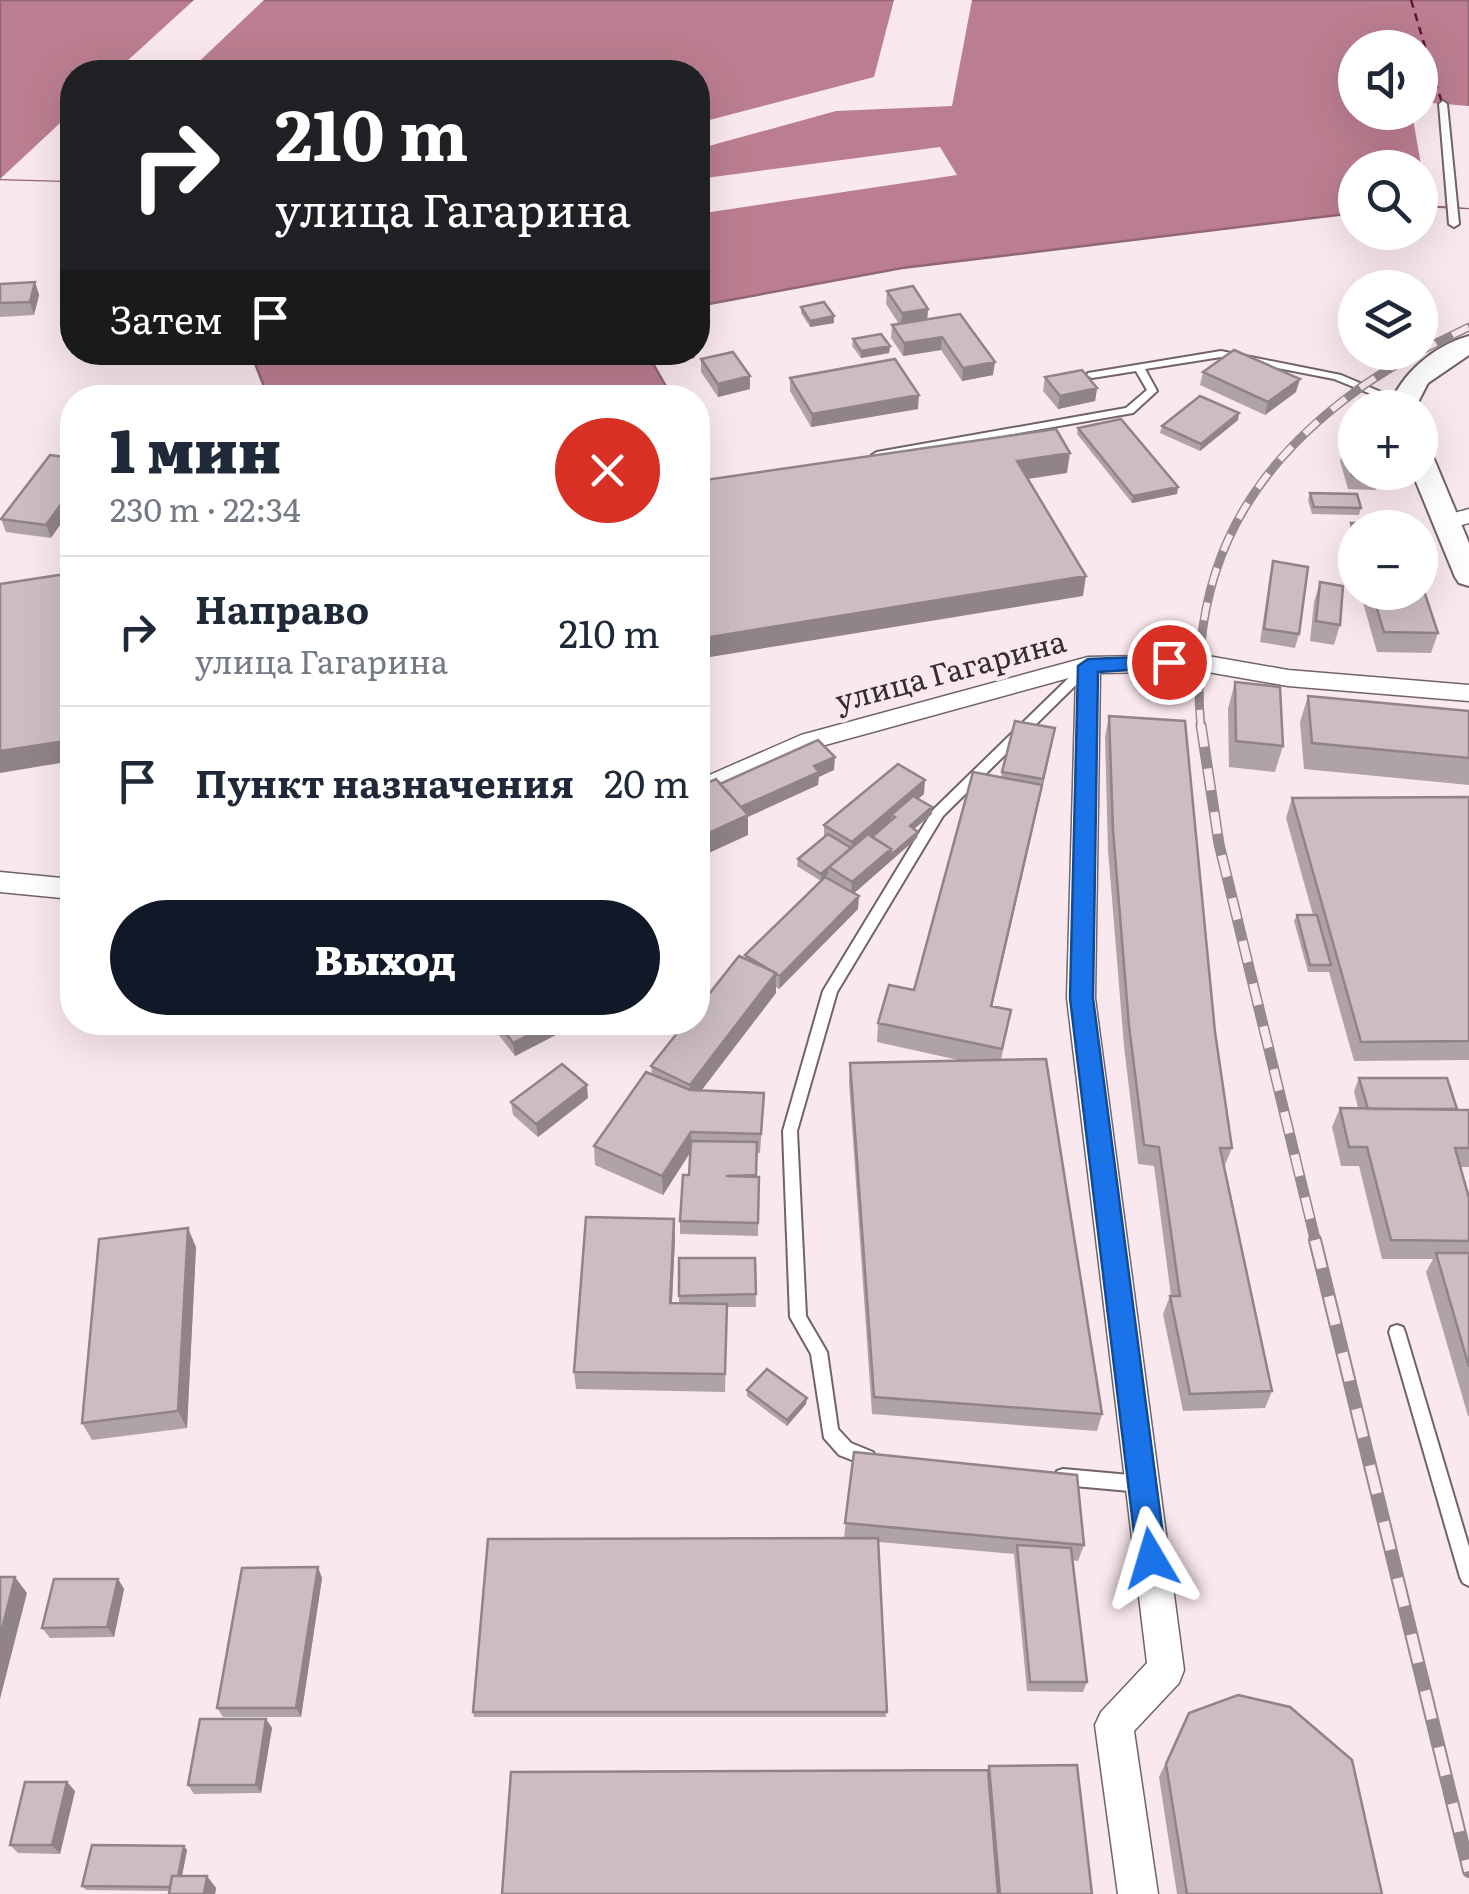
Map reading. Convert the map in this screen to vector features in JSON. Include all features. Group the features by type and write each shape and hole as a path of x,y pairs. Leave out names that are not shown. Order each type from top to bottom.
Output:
{"street":[{"path":"1411,390 1419,376 1469,344"},
{"path":"1438,487 1458,519 1469,578"},
{"name":"улица Гагарина","path":"710,785 810,740 1088,666 1202,663 1288,678 1469,693"},
{"path":"1088,666 1081,998 1166,1670 1114,1725 1138,1894"},
{"path":"0,882 60,888"}],"lane":[{"path":"1442,104 1454,224"},
{"path":"1092,375 1221,354 1336,376 1368,390"},
{"path":"862,458 1129,411 1152,391 1139,367"},
{"path":"890,1462 870,1460 845,1448 830,1432 819,1352 798,1317 790,1131 830,991 938,813 1088,666"},
{"path":"1397,1332 1469,1577"},
{"path":"1045,1475 1142,1484"}],"shaded area":[{"path":"0,0 1469,0 1469,208 1438,207 1438,150 1338,150 1338,215 902,268 710,304 710,60 60,60 60,181 0,179"},
{"path":"256,365 654,365 665,385 263,385"}],"pier":[{"path":"194,0 264,0 201,60 128,60"},
{"path":"894,0 972,0 952,106 836,111 710,146 710,120 874,77"},
{"path":"1438,103 1469,106 1469,208 1438,206 1438,150 1418,150 1415,130 1438,130"},
{"path":"60,123 60,181 0,179"},
{"path":"940,147 957,175 710,212 710,177"}],"building":[{"path":"35,282 30,302 0,303 0,284"},
{"path":"913,286 928,309 902,313 887,291"},
{"path":"824,302 834,316 810,321 801,307"},
{"path":"960,314 995,362 963,368 942,337 904,343 892,325"},
{"path":"881,334 890,346 861,351 853,339"},
{"path":"1234,350 1300,379 1268,402 1203,372"},
{"path":"733,352 750,376 718,384 705,365 710,365 710,357"},
{"path":"895,359 919,395 812,414 790,378"},
{"path":"1082,370 1097,388 1060,396 1045,377"},
{"path":"1200,396 1239,413 1201,444 1162,426"},
{"path":"1121,419 1178,487 1133,496 1078,428"},
{"path":"1056,429 1070,453 1017,461 1086,576 710,637 710,479"},
{"path":"50,455 60,456 60,506 46,525 1,519"},
{"path":"1310,493 1357,494 1361,508 1314,507"},
{"path":"1273,561 1308,567 1299,634 1264,629"},
{"path":"60,575 60,742 0,751 0,584"},
{"path":"1320,582 1338,585 1340,625 1316,621"},
{"path":"1377,610 1430,610 1438,633 1384,632"},
{"path":"1235,682 1280,687 1283,746 1236,741"},
{"path":"1308,696 1469,711 1469,758 1312,743"},
{"path":"1109,716 1185,721 1215,1032 1232,1148 1220,1148 1272,1391 1190,1394 1170,1296 1180,1296 1159,1147 1144,1145 1129,1026 1113,830"},
{"path":"1015,721 1055,728 1043,779 1002,772"},
{"path":"818,740 835,757 814,766 819,772 741,807 720,784"},
{"path":"898,764 925,780 852,842 824,825"},
{"path":"973,772 1042,785 991,1006 1011,1010 1002,1049 878,1023 889,985 914,990"},
{"path":"716,779 748,815 710,832 710,782"},
{"path":"913,796 932,807 910,826 918,832 891,855 891,849 872,837"},
{"path":"1469,797 1469,1041 1361,1042 1292,798"},
{"path":"828,834 851,848 821,874 798,859"},
{"path":"868,834 891,849 852,882 829,867"},
{"path":"825,877 859,896 780,976 745,955"},
{"path":"1297,915 1317,915 1331,965 1310,965"},
{"path":"739,956 776,973 690,1085 651,1066 676,1035 710,1035 710,993"},
{"path":"507,1035 529,1035 513,1043"},
{"path":"1046,1059 1102,1414 874,1397 850,1063"},
{"path":"562,1064 587,1085 536,1124 511,1102"},
{"path":"646,1072 690,1090 764,1093 761,1134 691,1132 662,1176 594,1146"},
{"path":"1359,1078 1447,1078 1457,1109 1368,1109"},
{"path":"1340,1108 1469,1110 1469,1148 1455,1148 1469,1198 1469,1241 1391,1240 1367,1147 1349,1147"},
{"path":"691,1141 757,1142 756,1175 726,1176 759,1177 758,1223 680,1221 683,1175 689,1175"},
{"path":"586,1217 674,1219 670,1303 727,1304 725,1374 574,1372"},
{"path":"188,1228 178,1411 82,1423 99,1239"},
{"path":"1436,1253 1469,1253 1469,1367"},
{"path":"679,1258 755,1258 756,1294 679,1296"},
{"path":"767,1369 807,1398 787,1420 747,1390"},
{"path":"854,1452 1077,1475 1084,1545 845,1523"},
{"path":"878,1538 887,1712 473,1712 488,1539"},
{"path":"1017,1545 1071,1548 1087,1682 1030,1682"},
{"path":"318,1567 296,1708 217,1708 242,1568"},
{"path":"0,1577 15,1577 0,1637"},
{"path":"54,1579 118,1579 107,1627 42,1628"},
{"path":"1238,1695 1290,1707 1352,1760 1382,1894 1187,1894 1166,1764 1189,1713"},
{"path":"200,1719 266,1719 256,1785 188,1785"},
{"path":"1077,1765 1092,1894 1000,1894 989,1766"},
{"path":"988,1770 998,1894 502,1894 511,1772"},
{"path":"25,1782 67,1782 52,1845 10,1845"},
{"path":"92,1845 184,1846 178,1876 172,1876 170,1887 82,1886"},
{"path":"172,1876 207,1876 204,1894 169,1894"}],"ferry route":[{"path":"1411,0 1442,103"}],"railway":[{"path":"1438,342 1469,327"},
{"path":"1201,728 1199,676 1203,628 1212,582 1228,540 1250,500 1278,462 1312,427 1388,370"},
{"path":"1201,725 1219,844 1316,1243"},
{"path":"1315,1240 1469,1871"}],"route":[{"path":"1151,1558 1081,998 1088,666 1169,662"}]}
